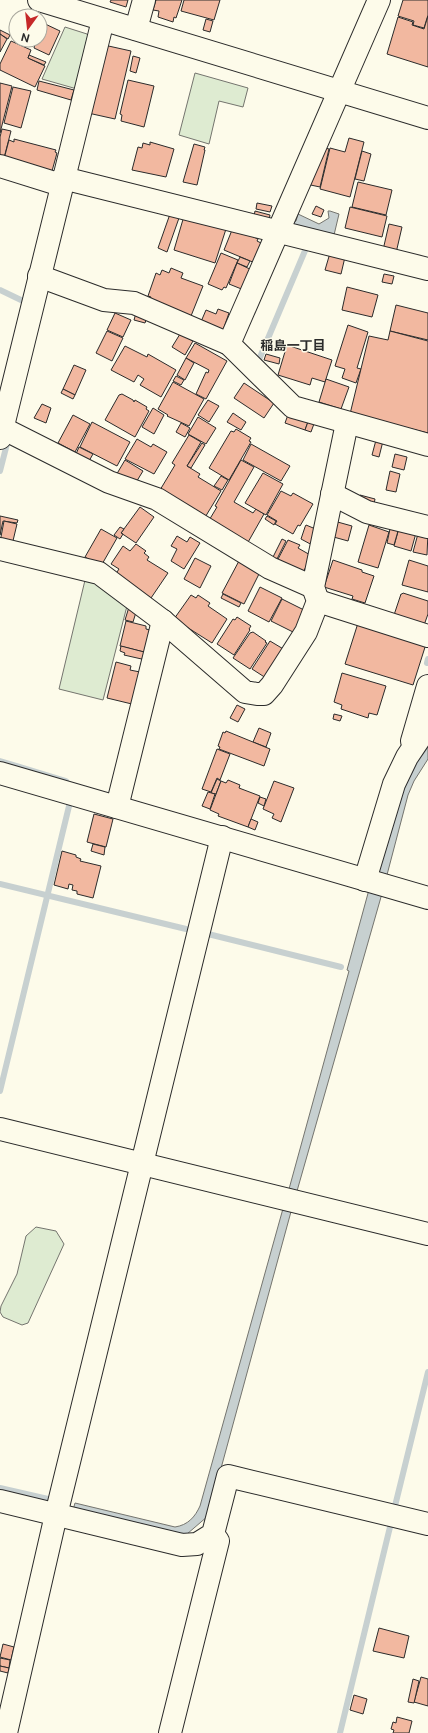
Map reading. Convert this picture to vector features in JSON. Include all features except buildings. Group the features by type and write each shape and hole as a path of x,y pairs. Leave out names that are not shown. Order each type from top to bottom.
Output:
{"street":[{"path":"39,0 71,5 102,20 428,118"},
{"path":"136,29 144,0"},
{"path":"229,344 379,0"},
{"path":"102,20 1,431 109,482 157,499 315,594 428,636"},
{"path":"0,166 62,182 277,231 428,269"},
{"path":"39,276 104,300 134,303 229,344 293,407 428,445"},
{"path":"0,550 99,573 163,621 245,692 264,694 272,685 306,632 315,594 332,494 347,423"},
{"path":"332,494 367,512 428,527"},
{"path":"117,807 163,621"},
{"path":"407,758 428,686"},
{"path":"374,882 394,784 407,758 428,726"},
{"path":"0,773 428,898"},
{"path":"6,1733 56,1514 222,837"},
{"path":"0,1129 428,1234"},
{"path":"0,1501 182,1545 197,1544 213,1534 228,1476 428,1524"},
{"path":"170,1733 218,1540 213,1534"}],"green space":[{"path":"65,27 87,34 89,37 77,89 42,79"},
{"path":"195,73 248,88 243,107 219,101 209,144 179,135"},
{"path":"86,576 128,602 103,700 59,689"},
{"path":"36,1227 56,1231 64,1244 28,1323 22,1325 3,1317 0,1312 1,1306 17,1274 26,1236"}],"shaded area":[{"path":"328,211 339,214 334,235 292,224 296,221 298,214 319,224 329,218"},
{"path":"428,740 428,759 414,781 408,795 383,890 297,1191 289,1189 349,971 347,970 396,791"},
{"path":"284,1205 292,1208 208,1516 187,1534 177,1535 73,1510 75,1503 175,1527 184,1524 196,1514 200,1506"}],"waterway":[{"path":"258,362 307,246"},
{"path":"0,290 23,301"},
{"path":"0,471 8,440"},
{"path":"427,663 428,659"},
{"path":"0,761 66,781"},
{"path":"0,1091 70,802"},
{"path":"0,884 186,929"},
{"path":"208,934 341,967"},
{"path":"395,1506 428,1372"},
{"path":"0,1488 48,1499"},
{"path":"340,1733 390,1527"}],"district":[{"name":"稲島一丁目","path":"293,345"}]}
